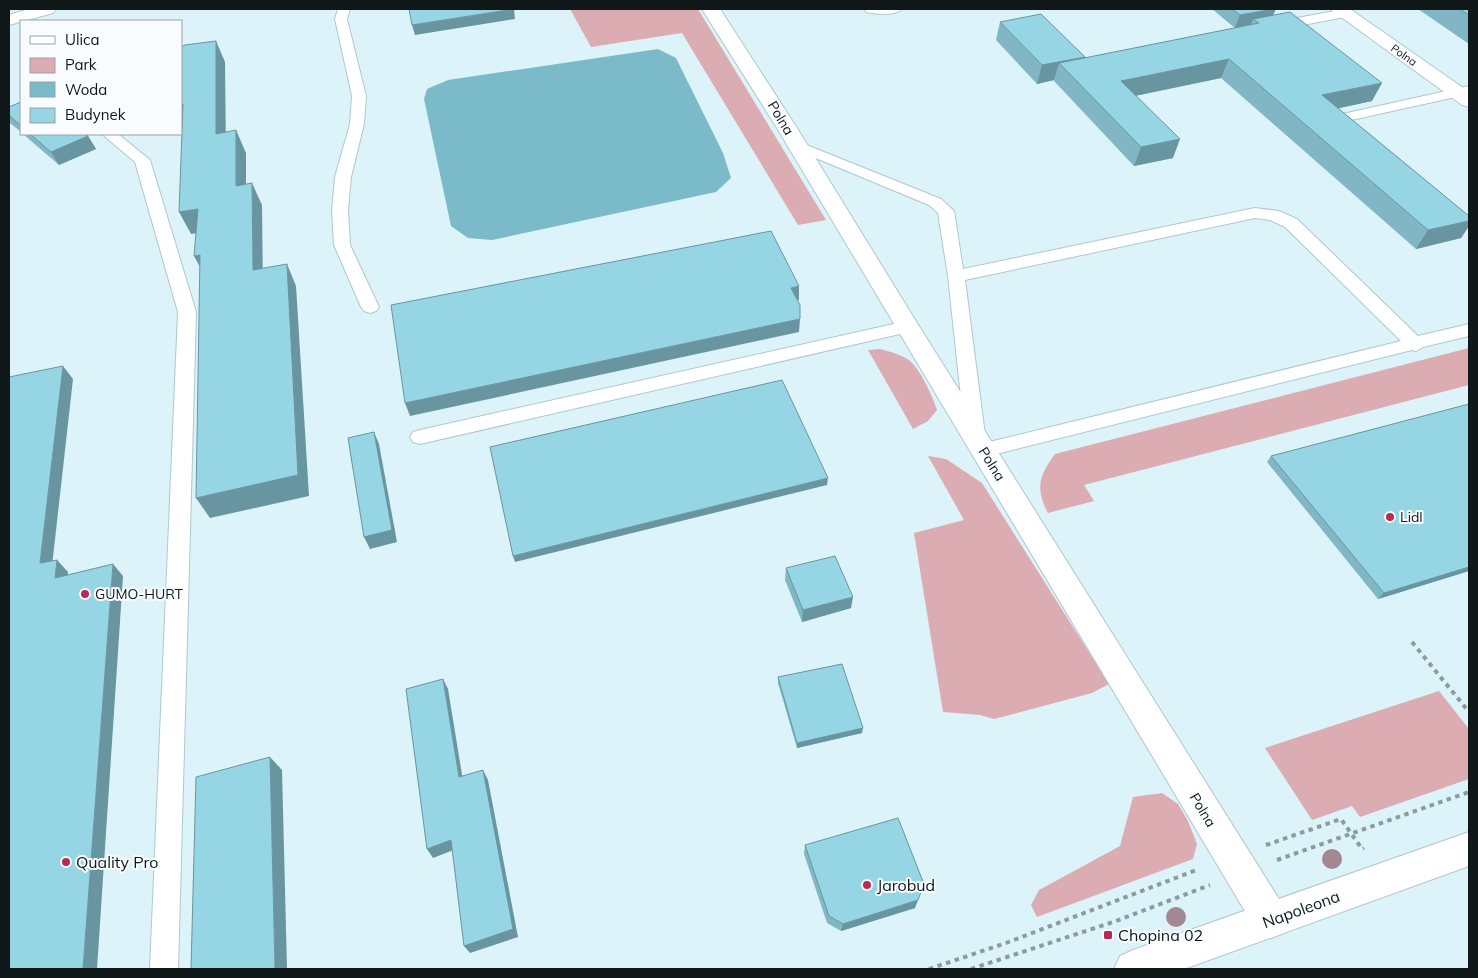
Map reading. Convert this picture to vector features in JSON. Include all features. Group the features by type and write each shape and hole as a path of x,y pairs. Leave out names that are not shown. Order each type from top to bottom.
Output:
{"street":[{"name":"Polna","path":"711,9 760,82 907,327 1270,920"},
{"path":"9,20 42,11"},
{"name":"Polna","path":"1342,11 1465,94"},
{"name":"Napoleona","path":"1133,969 1469,849"}],"lane":[{"path":"344,9 341,19 351,68 360,96 357,124 342,177 340,210 342,245 370,308"},
{"path":"872,9 896,9"},
{"path":"1267,27 1342,11"},
{"path":"1347,117 1465,94"},
{"path":"110,135 142,160 187,312 164,969"},
{"path":"799,146 935,202 946,211 979,443 1416,345 1469,330"},
{"path":"956,276 1254,213 1273,215 1291,223 1416,345"},
{"path":"420,437 907,327"}],"path":[{"path":"1412,642 1469,712"},
{"path":"928,969 1006,943 1231,857 1341,818 1362,849 1371,846"}],"green space":[{"path":"570,9 698,9 826,220 798,225 682,33 591,47"},
{"path":"1469,348 1469,385 1084,485 1094,501 1048,513 1041,496 1042,476 1055,454"},
{"path":"880,349 899,355 914,365 922,377 937,410 928,421 913,429 868,350"},
{"path":"928,456 946,459 982,483 1109,684 1092,693 994,719 980,715 943,712 914,533 964,520"},
{"path":"1439,691 1469,729 1469,779 1360,817 1352,806 1312,820 1265,748"},
{"path":"1162,793 1178,804 1188,821 1197,844 1193,859 1037,917 1031,905 1039,890 1120,846 1133,797"}],"water":[{"path":"658,49 676,58 723,153 731,178 716,192 492,240 468,238 451,226 424,99 427,89 448,80"}],"building":[{"path":"409,9 514,9 412,25"},
{"path":"1232,9 1274,9 1240,15"},
{"path":"1460,9 1469,9 1469,15"},
{"path":"1290,12 1382,83 1322,95 1469,216 1469,221 1428,230 1229,59 1121,81 1180,139 1141,147 1059,63 1259,23 1253,19"},
{"path":"1041,14 1085,57 1042,65 1000,22"},
{"path":"216,41 216,134 236,130 236,186 252,183 253,270 287,264 298,475 196,498 200,255 194,256 198,209 179,212 183,104 182,46"},
{"path":"20,102 20,125 9,115 9,107"},
{"path":"31,135 88,136 51,152"},
{"path":"771,231 799,286 791,288 800,305 800,319 405,403 391,305"},
{"path":"63,366 40,563 57,560 55,578 113,564 83,969 9,969 9,377"},
{"path":"782,380 828,478 513,556 490,447"},
{"name":"Lidl","path":"1469,404 1469,567 1384,593 1271,456"},
{"path":"374,432 392,530 364,537 348,438"},
{"path":"835,556 853,597 803,610 786,568"},
{"path":"842,664 863,728 797,743 778,677"},
{"path":"443,679 459,777 483,770 513,929 464,946 451,840 427,849 406,689"},
{"path":"270,757 275,969 191,969 196,777"},
{"path":"898,818 924,884 918,900 843,924 829,916 805,845"}],"place":[{"name":"Lidl","path":"1390,517"},
{"name":"GUMO-HURT","path":"85,594"},
{"name":"Quality Pro","path":"66,862"},
{"name":"Jarobud","path":"867,885"},
{"name":"Chopina 02","path":"1108,935"}]}
